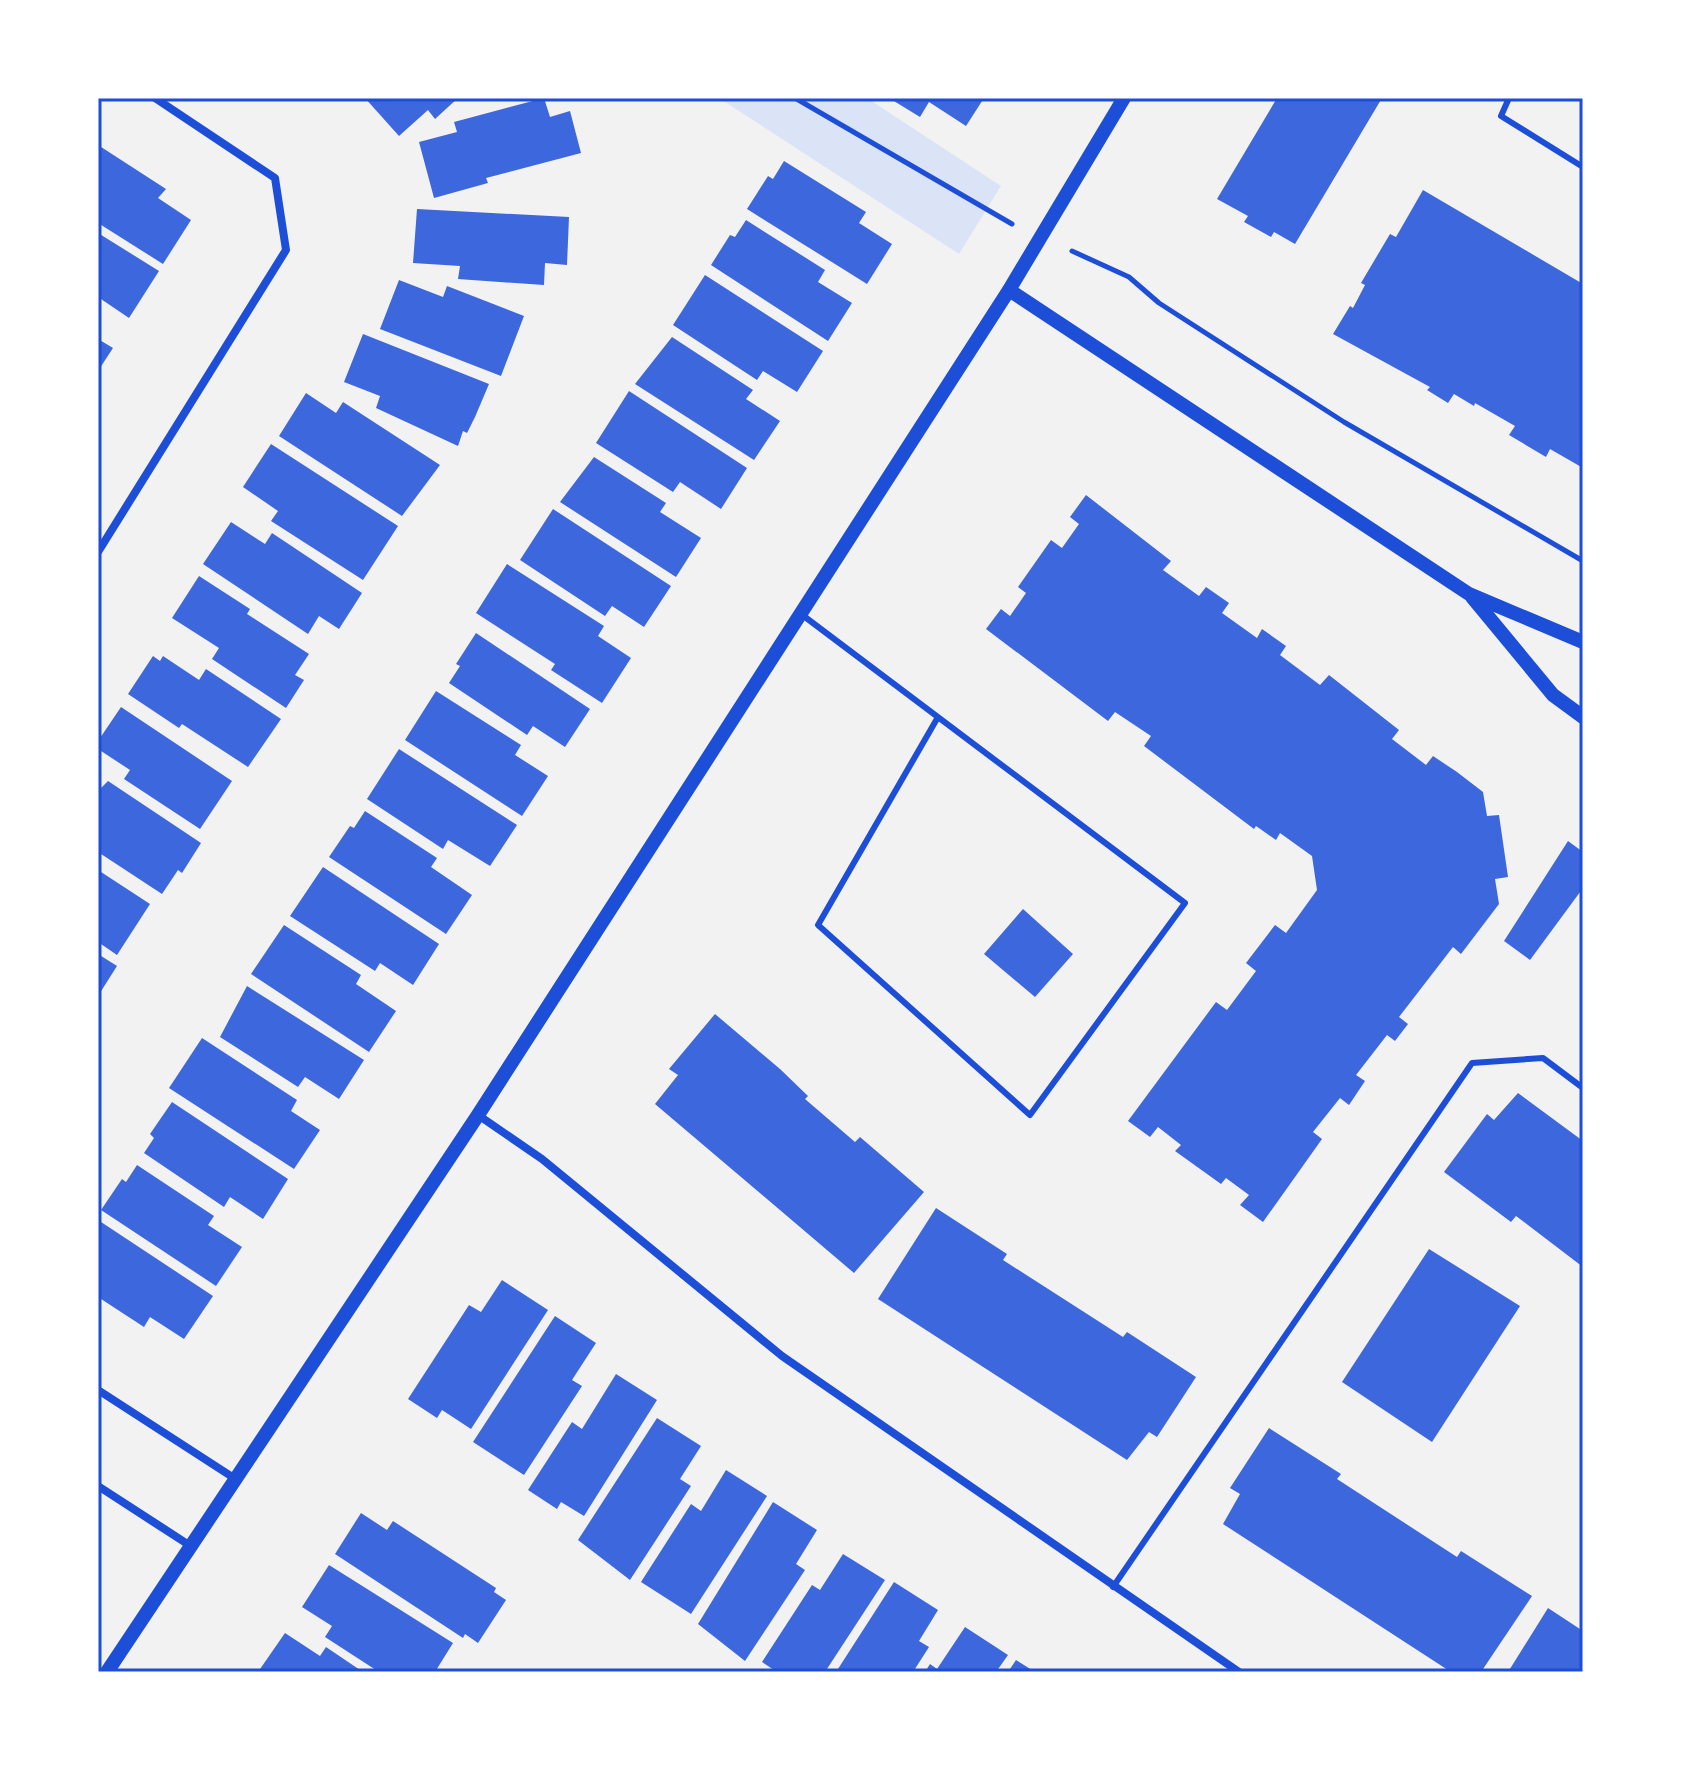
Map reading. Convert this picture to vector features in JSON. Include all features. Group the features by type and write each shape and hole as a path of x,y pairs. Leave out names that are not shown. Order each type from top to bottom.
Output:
{"street":[{"path":"98,552 286,250 275,178 155,98"},
{"path":"107,1672 478,1115 1009,290 1124,98"},
{"path":"1009,290 1469,594 1583,642"},
{"path":"1469,594 1553,695 1583,717"},
{"path":"478,1115 542,1159 782,1356 1239,1672"},
{"path":"98,1390 234,1478"},
{"path":"98,1486 189,1545"}],"lane":[{"path":"1509,98 1501,116 1583,167"},
{"path":"801,614 938,717 1185,903 1030,1115 818,925 938,717"},
{"path":"1112,1587 1472,1063 1543,1058 1583,1088"}],"path":[{"path":"795,98 920,168 994,216"},
{"path":"1129,277 1159,303 1344,422 1583,561"}],"shaded area":[{"path":"719,98 867,98 1001,186 959,254"}],"building":[{"path":"365,98 458,98 435,119 428,110 399,136"},
{"path":"544,98 550,117 570,111 581,153 486,178 488,183 434,198 419,142 457,132 454,122"},
{"path":"889,98 984,98 966,126 929,102 920,117"},
{"path":"1277,98 1382,98 1295,244 1274,232 1271,237 1244,222 1248,216 1217,199"},
{"path":"98,145 166,189 158,198 191,220 163,264 98,223"},
{"path":"784,161 866,212 859,223 892,244 867,284 747,209 768,176 773,179"},
{"path":"1423,190 1583,284 1583,468 1550,449 1546,457 1509,435 1515,426 1454,394 1448,403 1427,390 1430,387 1333,334 1350,306 1353,308 1365,285 1361,283 1390,234 1396,237"},
{"path":"417,209 569,217 567,265 545,263 544,285 458,279 460,266 413,263"},
{"path":"746,220 825,270 818,282 852,303 828,341 711,265 730,235 735,237"},
{"path":"98,233 159,271 129,318 98,297"},
{"path":"705,275 823,351 797,392 763,371 757,380 673,325"},
{"path":"399,280 443,297 447,286 524,316 501,376 380,329"},
{"path":"363,334 489,384 458,446 376,408 380,396 344,382"},
{"path":"672,337 753,390 746,399 780,421 754,460 635,384"},
{"path":"98,339 113,348 98,371"},
{"path":"629,391 747,468 721,509 680,482 673,492 596,443"},
{"path":"306,393 336,413 343,402 440,465 402,516 279,436"},
{"path":"271,444 398,526 363,580 271,521 278,511 243,487"},
{"path":"594,457 666,503 660,512 701,538 676,577 560,502"},
{"path":"1086,495 1171,561 1163,570 1199,596 1206,587 1229,603 1222,613 1257,638 1262,629 1286,646 1280,655 1320,685 1329,675 1399,730 1392,739 1426,765 1433,756 1457,772 1483,792 1487,816 1499,815 1508,877 1495,879 1499,904 1461,954 1453,947 1399,1017 1408,1024 1395,1041 1387,1035 1356,1075 1365,1081 1349,1105 1340,1098 1313,1132 1322,1139 1263,1222 1240,1205 1249,1195 1226,1178 1221,1184 1175,1151 1181,1145 1158,1127 1150,1137 1128,1121 1216,1002 1227,1010 1256,971 1246,963 1275,925 1286,933 1317,890 1312,856 1280,833 1276,840 1256,826 1254,829 1144,746 1151,736 1115,712 1108,721 986,629 1001,609 1010,616 1026,593 1018,587 1051,540 1062,548 1079,524 1070,517"},
{"path":"553,509 671,586 644,627 612,606 605,616 520,560"},
{"path":"231,522 265,544 272,533 362,593 339,629 319,616 308,634 203,564"},
{"path":"507,564 604,626 598,636 631,658 602,703 551,670 555,664 476,613"},
{"path":"199,576 250,609 247,614 309,654 295,675 304,680 286,708 212,659 219,648 172,618"},
{"path":"476,633 590,709 565,747 533,726 527,735 449,683 460,666 456,664"},
{"path":"153,656 160,661 163,656 199,680 206,669 281,719 248,767 182,724 179,728 128,694"},
{"path":"436,691 521,745 515,755 548,776 522,816 405,740"},
{"path":"121,707 232,781 200,829 124,779 130,770 98,749 98,741"},
{"path":"399,749 517,825 490,866 448,840 443,849 367,799"},
{"path":"108,781 201,843 182,873 178,870 162,894 98,852 98,791"},
{"path":"365,811 437,858 431,867 472,895 446,934 329,857 350,826 354,828"},
{"path":"1568,841 1583,852 1583,888 1530,960 1504,941"},
{"path":"323,867 439,944 413,985 380,963 375,971 290,916"},
{"path":"98,870 150,904 117,955 98,942"},
{"path":"1023,909 1073,954 1035,997 984,954"},
{"path":"284,925 361,975 356,984 396,1011 369,1052 251,974"},
{"path":"98,954 117,966 98,996"},
{"path":"247,986 364,1060 339,1099 305,1077 298,1087 220,1037"},
{"path":"715,1014 780,1069 808,1096 805,1099 855,1142 860,1137 924,1192 854,1273 655,1104 678,1075 669,1069"},
{"path":"202,1038 297,1100 291,1111 320,1130 294,1169 169,1088"},
{"path":"1518,1093 1583,1141 1583,1267 1516,1216 1511,1222 1444,1172 1487,1114 1494,1120"},
{"path":"172,1102 288,1179 263,1219 230,1197 224,1207 144,1153 154,1138 150,1134"},
{"path":"137,1165 214,1216 208,1225 242,1247 216,1286 101,1210 122,1179 126,1182"},
{"path":"936,1208 1007,1254 1003,1260 1123,1337 1127,1332 1196,1377 1157,1437 1149,1432 1127,1460 878,1299"},
{"path":"98,1220 213,1296 184,1339 150,1317 144,1327 98,1297"},
{"path":"1429,1249 1520,1306 1432,1442 1342,1382"},
{"path":"502,1280 548,1310 471,1429 442,1410 437,1418 408,1399 469,1305 481,1312"},
{"path":"555,1316 596,1343 572,1380 582,1386 524,1475 473,1442"},
{"path":"616,1374 657,1400 584,1516 561,1502 557,1509 528,1490 572,1422 582,1429"},
{"path":"657,1418 701,1446 680,1479 691,1486 630,1580 578,1540"},
{"path":"1269,1428 1341,1474 1337,1479 1457,1557 1461,1551 1532,1596 1481,1672 1451,1672 1223,1524 1240,1494 1230,1488"},
{"path":"726,1470 767,1496 691,1614 641,1582 691,1504 701,1511"},
{"path":"773,1502 817,1530 796,1564 805,1570 745,1661 698,1624"},
{"path":"361,1513 387,1530 393,1521 496,1588 494,1592 506,1600 478,1643 465,1634 463,1638 335,1554"},
{"path":"843,1554 885,1580 825,1672 777,1672 762,1662 812,1585 820,1590"},
{"path":"329,1565 453,1643 435,1672 379,1672 325,1637 332,1626 302,1607"},
{"path":"894,1582 938,1610 919,1641 929,1647 913,1672 836,1672"},
{"path":"1548,1608 1583,1631 1583,1672 1508,1672"},
{"path":"965,1627 1008,1655 996,1672 925,1672 930,1664 937,1669"},
{"path":"285,1633 320,1656 326,1647 363,1672 258,1672"},
{"path":"1016,1660 1035,1672 1008,1672"}]}
